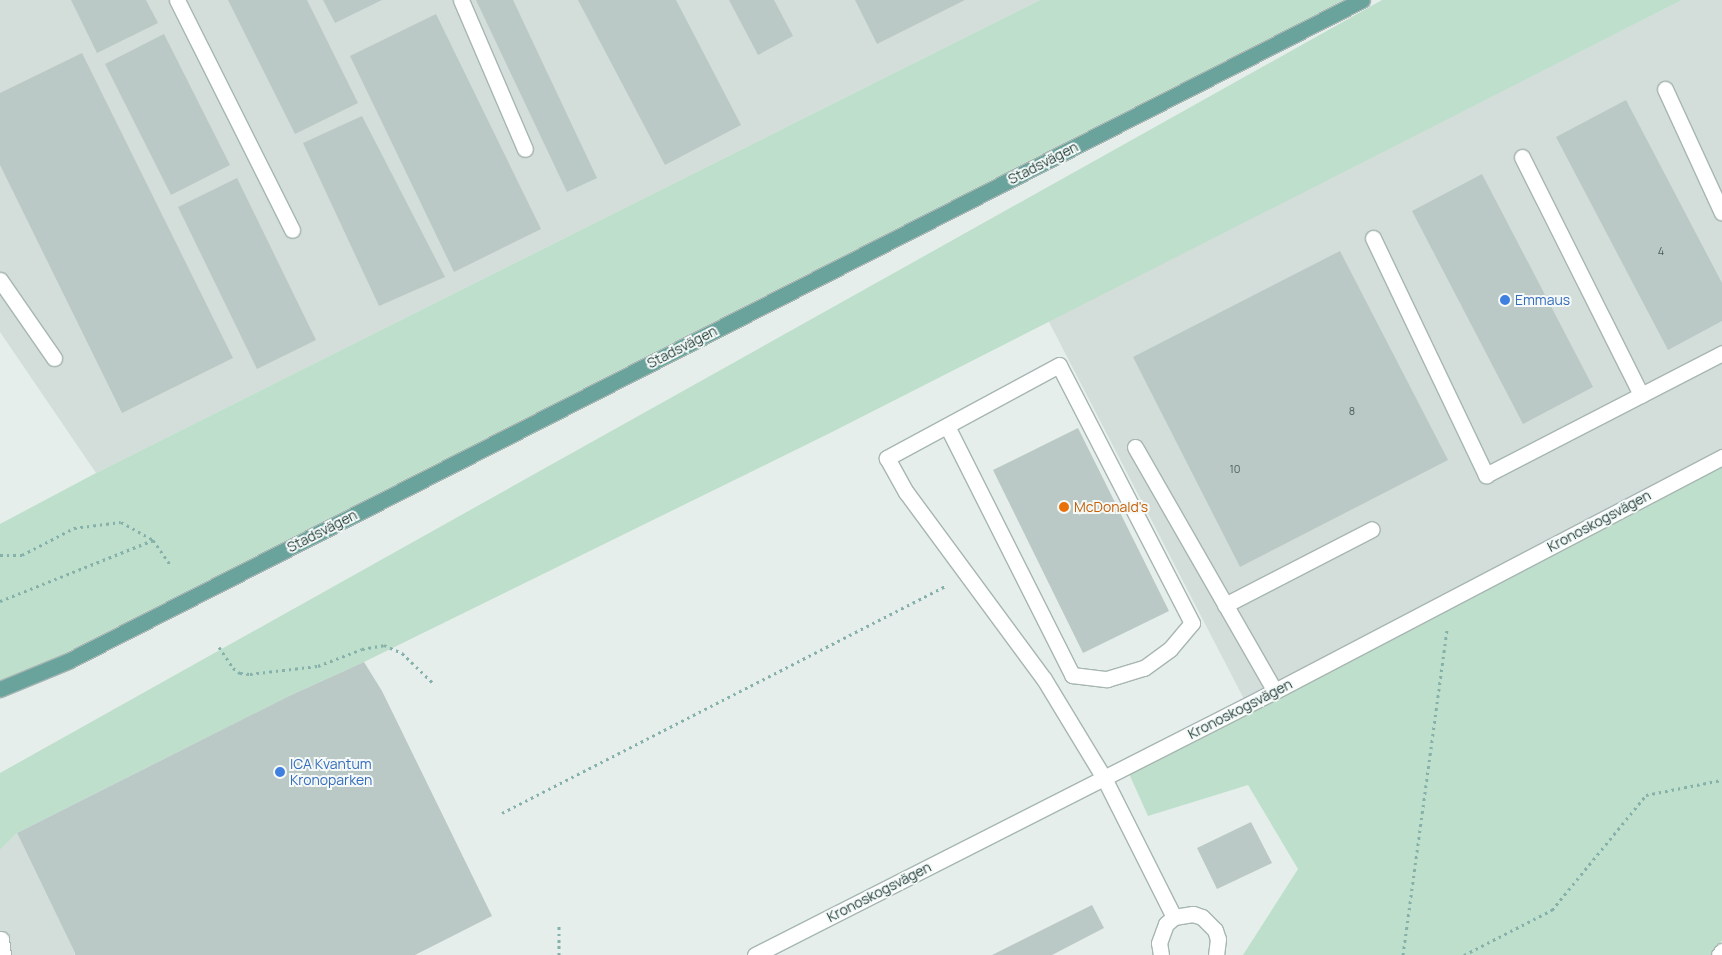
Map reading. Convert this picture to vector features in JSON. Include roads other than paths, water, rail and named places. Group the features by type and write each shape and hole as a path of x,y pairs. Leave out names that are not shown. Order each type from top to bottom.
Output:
{"main road":[{"name":"Stadsvägen","path":"0,689 68,661 1362,0"}],"street":[{"path":"177,0 292,230"},
{"path":"461,0 525,149"},
{"path":"1665,89 1722,213"},
{"path":"1522,157 1641,394"},
{"path":"1373,238 1486,475 1722,353"},
{"path":"0,280 54,358"},
{"path":"947,426 1072,675 1107,679 1144,668 1170,649 1192,623 1059,365 887,458 906,492 1044,679 1104,778 1174,917"},
{"path":"1135,447 1275,691"},
{"name":"Kronoskogsvägen","path":"755,955 1275,691 1722,457"},
{"path":"1225,605 1372,530"},
{"path":"1161,955 1159,943 1161,933 1166,924 1174,917 1192,914 1210,922 1218,939 1216,955"},
{"path":"1,939 3,955"},
{"path":"1719,955 1722,950"}],"place":[{"name":"Emmaus","path":"1505,300"},
{"name":"McDonald's","path":"1064,507"},
{"name":"ICA Kvantum Kronoparken","path":"280,772"}]}
